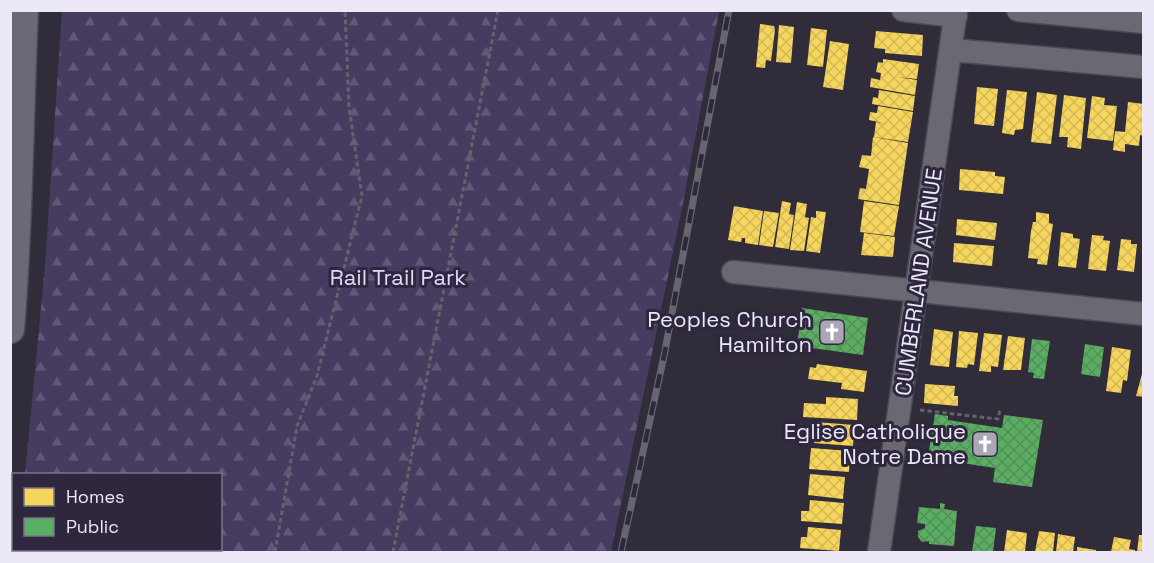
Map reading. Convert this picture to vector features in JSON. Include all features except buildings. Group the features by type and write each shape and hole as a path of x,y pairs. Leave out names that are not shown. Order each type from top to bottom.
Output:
{"main road":[{"path":"11,78 24,18"},
{"path":"10,329 15,276 14,172 23,96 24,18"}],"street":[{"path":"903,10 956,13"},
{"path":"1018,10 1143,22"},
{"name":"CUMBERLAND AVENUE","path":"879,552 956,13"},
{"path":"952,50 1143,67"},
{"path":"734,272 1143,314"}],"path":[{"path":"275,552 297,426 322,357 362,196 349,107 345,10"},
{"path":"393,552 498,10"},
{"path":"920,410 998,419 1000,409"}],"green space":[{"name":"Rail Trail Park","path":"62,11 719,11 683,203 611,552 18,552 222,551 222,473 25,473 45,266"}],"railway":[{"path":"621,552 664,356 729,10"}],"place":[{"name":"Peoples Church Hamilton","path":"832,332"},
{"name":"Eglise Catholique Notre Dame","path":"985,444"}]}
